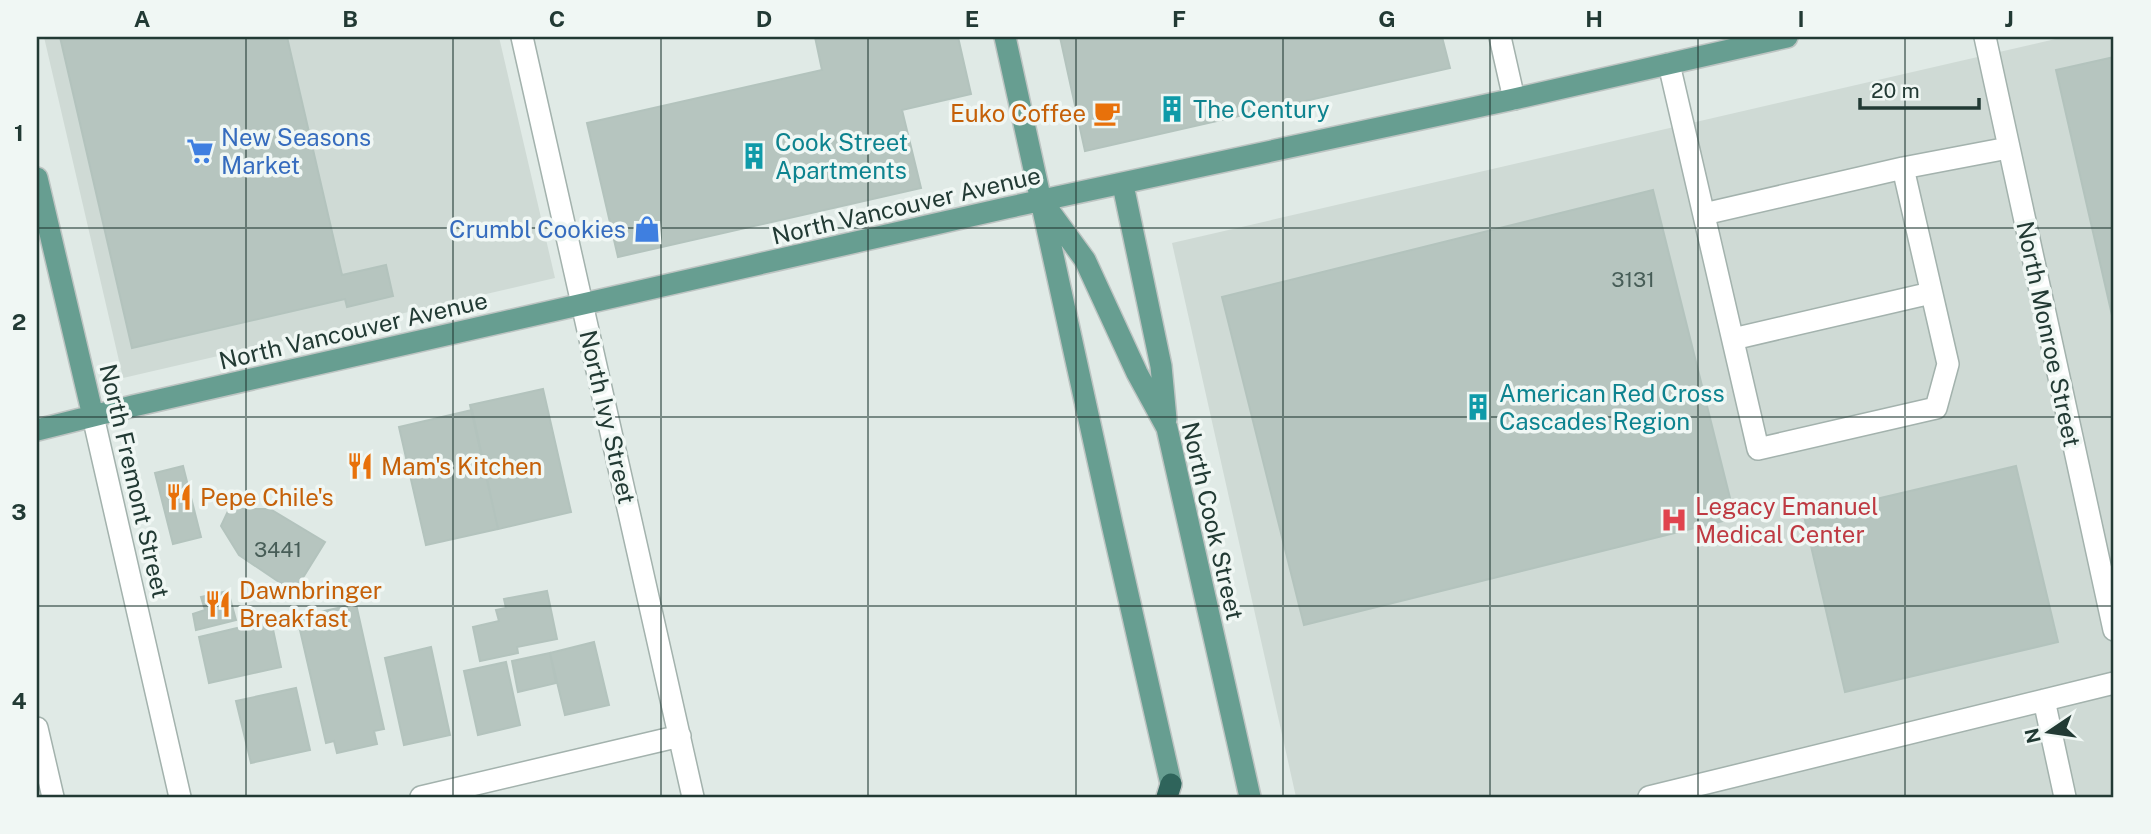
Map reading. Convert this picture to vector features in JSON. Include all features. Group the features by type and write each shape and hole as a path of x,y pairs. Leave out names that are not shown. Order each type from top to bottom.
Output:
{"main road":[{"name":"North Cook Street","path":"1005,37 1171,793"},
{"name":"North Vancouver Avenue","path":"37,430 582,304 1787,37"},
{"name":"North Fremont Street","path":"37,178 93,416"},
{"path":"1123,185 1161,366 1167,428"},
{"name":"North Cook Street","path":"1042,201 1085,260 1167,428 1250,797"}],"street":[{"name":"North Ivy Street","path":"522,37 693,797"},
{"path":"1500,37 1514,99"},
{"name":"North Monroe Street","path":"1985,37 2114,630"},
{"path":"1669,64 1758,449 1936,408 1948,364 1903,168"},
{"path":"1704,214 1903,168 2008,148"},
{"path":"1733,339 1931,293"},
{"name":"North Fremont Street","path":"93,416 180,797"},
{"path":"1649,797 1821,757 2114,683"},
{"path":"2044,700 2065,797"},
{"path":"37,728 53,797"},
{"path":"421,797 680,736"}],"shaded area":[{"path":"44,37 499,37 555,278 123,378"},
{"name":"Legacy Emanuel Medical Center","path":"2064,37 2114,37 2114,797 1296,797 1172,243"}],"building":[{"name":"New Seasons Market","path":"60,37 287,37 342,275 386,265 393,296 347,307 345,299 132,348"},
{"name":"Cook Street Apartments","path":"815,37 958,37 971,94 902,110 921,188 618,257 587,123 822,70"},
{"name":"The Century","path":"1060,37 1442,37 1450,68 1085,151"},
{"path":"2114,57 2114,324 2056,70"},
{"name":"American Red Cross Cascades Region","path":"1653,190 1735,518 1304,625 1222,297"},
{"path":"543,389 571,512 498,529 470,405"},
{"path":"472,410 498,529 426,545 399,427"},
{"path":"183,466 201,537 173,544 155,473"},
{"path":"2016,466 2058,642 1845,692 1804,516"},
{"path":"229,509 270,509 325,542 294,592 239,555 221,526"},
{"name":"Dawnbringer Breakfast","path":"228,591 236,620 196,630 193,614 205,610 201,597"},
{"path":"547,591 557,639 517,647 518,653 480,661 473,627 499,621 496,610 506,608 504,599"},
{"path":"356,604 384,729 374,731 377,744 337,753 334,741 326,743 297,617"},
{"path":"271,620 281,667 209,683 199,637"},
{"path":"594,642 609,705 565,715 550,653"},
{"path":"431,647 450,735 404,745 385,658"},
{"path":"550,653 556,683 518,692 512,661"},
{"path":"506,662 520,725 478,735 464,671"},
{"path":"296,688 310,750 251,763 236,701"}],"place":[{"name":"The Century","path":"1172,109"},
{"name":"Euko Coffee","path":"1107,113"},
{"name":"New Seasons Market","path":"200,151"},
{"name":"Cook Street Apartments","path":"754,156"},
{"name":"Crumbl Cookies","path":"647,229"},
{"name":"American Red Cross Cascades Region","path":"1478,407"},
{"name":"Mam's Kitchen","path":"360,466"},
{"name":"Pepe Chile's","path":"179,497"},
{"name":"Legacy Emanuel Medical Center","path":"1674,520"},
{"name":"Dawnbringer Breakfast","path":"218,604"}]}
